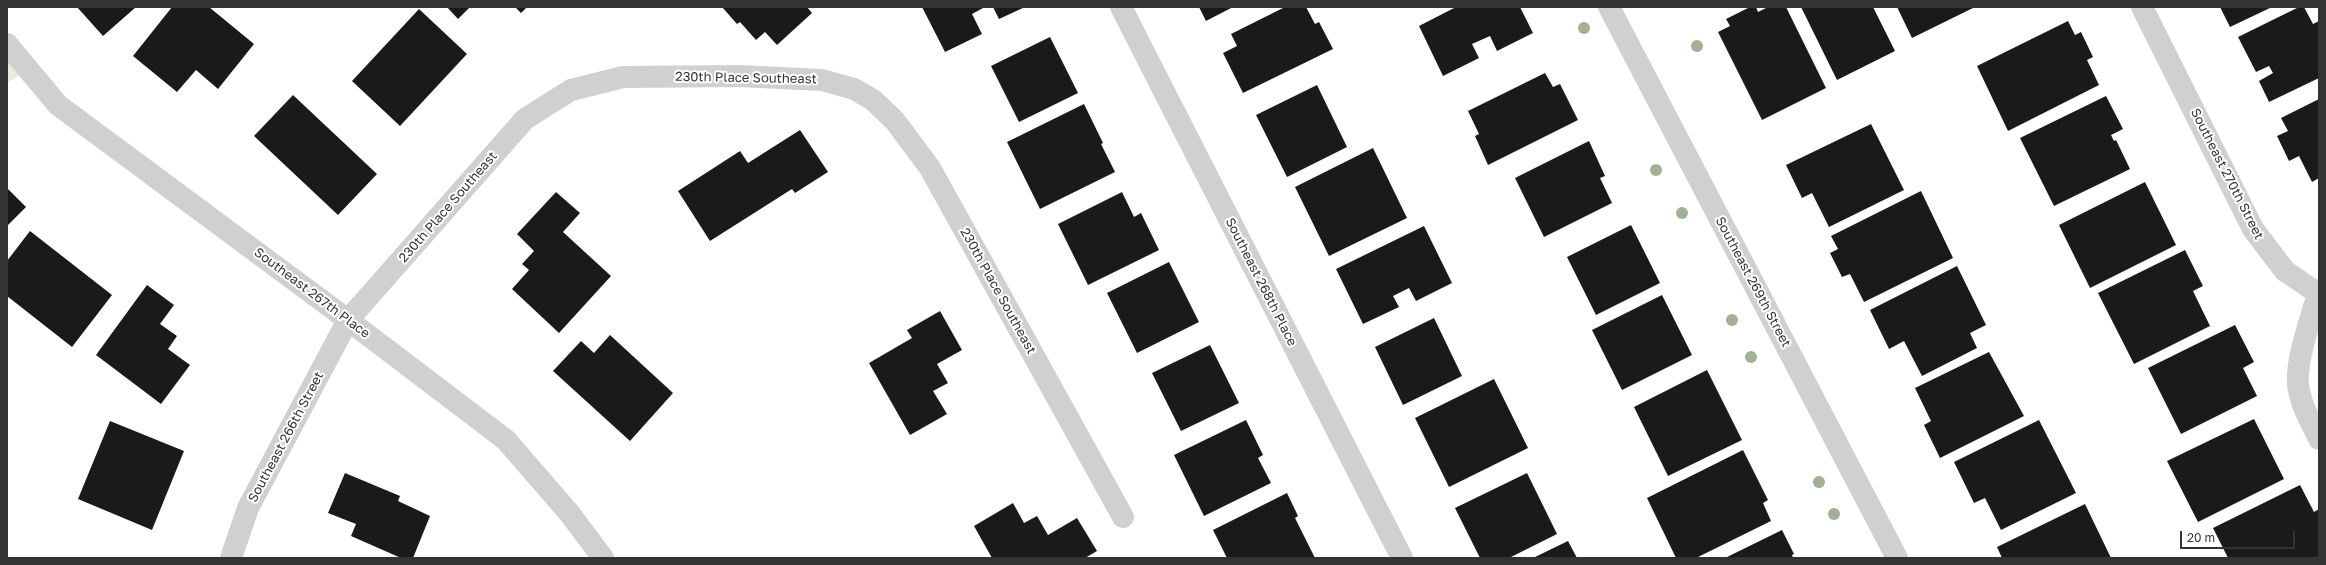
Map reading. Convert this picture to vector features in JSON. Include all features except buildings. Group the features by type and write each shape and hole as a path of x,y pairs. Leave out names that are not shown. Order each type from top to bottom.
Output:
{"street":[{"name":"Southeast 268th Place","path":"1121,7 1402,558"},
{"name":"Southeast 269th Street","path":"1609,7 1897,558"},
{"name":"Southeast 270th Street","path":"2142,7 2253,229 2284,271 2319,294 2304,343 2298,384 2302,405 2319,439"},
{"name":"Southeast 267th Place","path":"7,44 58,105 348,320 506,440 570,514 603,558"},
{"name":"230th Place Southeast","path":"348,320 525,119 571,90 623,77 739,76 822,80 854,89 873,100 895,121 930,168 1123,517"},
{"name":"Southeast 266th Street","path":"231,558 248,508 348,320"}],"shaded area":[{"path":"7,44 29,70 7,83"}]}
